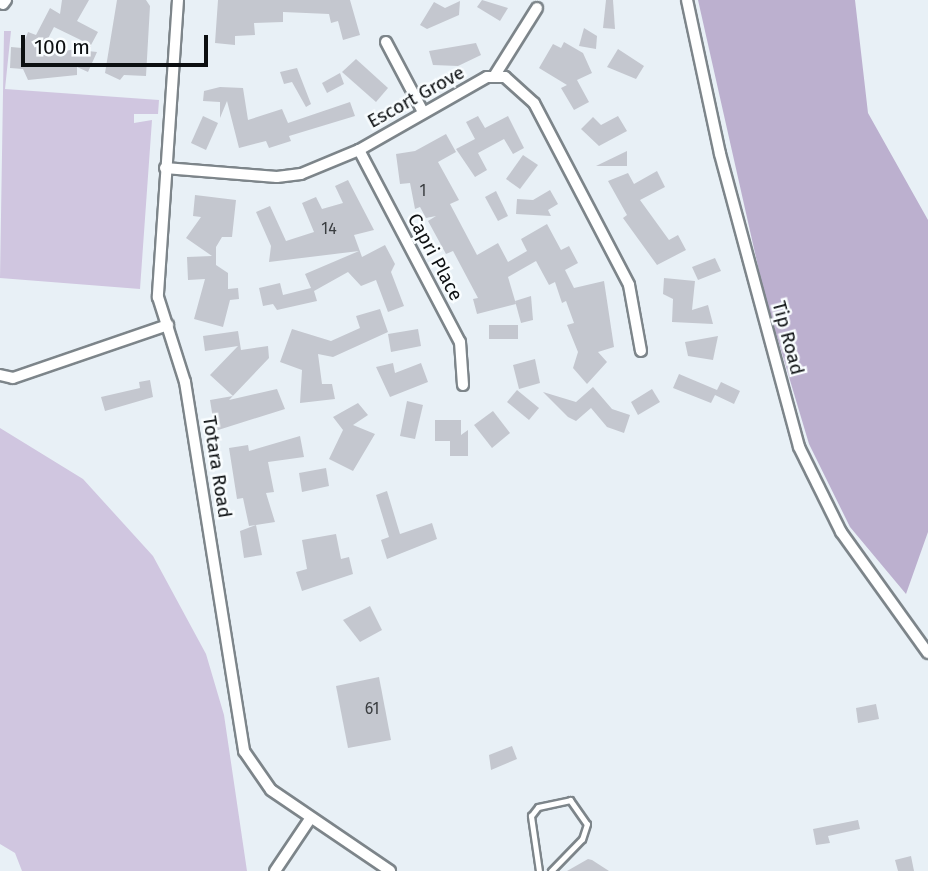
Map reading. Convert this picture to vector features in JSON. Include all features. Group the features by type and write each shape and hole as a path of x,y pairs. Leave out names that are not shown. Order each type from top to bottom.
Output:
{"street":[{"name":"Totara Road","path":"178,0 156,267 168,324 185,382 244,751 271,790 390,871"},
{"name":"Tip Road","path":"687,0 720,154 799,447 841,532 928,653"},
{"path":"495,75 537,8"},
{"path":"386,42 423,112"},
{"name":"Escort Grove","path":"165,168 277,177 359,150 423,112 495,75 516,83 534,103 629,285 640,351"},
{"name":"Capri Place","path":"359,150 460,342 463,385"},
{"path":"0,375 13,378 168,324"},
{"path":"275,871 310,819"}],"lane":[{"path":"539,871 531,816 538,807 570,800 587,824 582,839 551,871"}],"shaded area":[{"path":"698,0 855,0 868,113 928,220 928,532 906,594 850,527 809,444 764,293"},
{"path":"4,31 11,31 5,89 159,100 158,114 134,114 134,123 152,120 140,289 0,278"},
{"path":"0,428 83,479 153,556 206,654 224,715 247,871 22,871 15,853 0,844"}],"building":[{"path":"62,0 89,0 77,21 98,32 91,45 54,27 39,56 91,46 88,51 97,52 88,72 77,67 77,75 28,80 23,69 10,68 11,47 22,48 28,32 36,35 50,8 60,14"},
{"path":"117,0 146,0 150,6 146,76 124,75 120,80 105,73"},
{"path":"218,0 350,0 360,35 343,40 338,21 331,23 329,14 283,12 283,22 254,23 255,35 235,36 235,45 215,43"},
{"path":"482,0 508,8 500,21 477,7"},
{"path":"606,0 613,0 615,29 603,28"},
{"path":"460,1 459,15 427,29 420,25 434,2 445,8"},
{"path":"584,28 597,36 596,49 579,46"},
{"path":"564,42 583,53 592,73 577,80 589,102 574,110 561,88 567,85 539,68 553,44 561,48"},
{"path":"476,43 481,55 458,66 433,65 429,51"},
{"path":"618,49 644,66 636,79 607,67"},
{"path":"356,59 388,88 376,102 342,72"},
{"path":"297,68 311,104 306,107 292,82 284,84 280,72"},
{"path":"340,73 344,84 327,93 322,83"},
{"path":"220,87 243,88 248,120 282,109 288,123 350,102 355,116 289,136 291,141 269,148 266,141 239,148 227,101 220,118 220,102 203,101 204,91"},
{"path":"203,116 218,123 206,150 191,143"},
{"path":"478,116 485,128 508,116 524,148 513,154 504,139 478,153 487,170 475,177 456,149 475,139 466,122"},
{"path":"618,116 627,131 599,146 581,129 593,117 601,125"},
{"path":"446,134 456,152 438,162 459,200 450,204 477,255 498,243 508,262 527,251 521,239 547,224 561,250 569,246 578,263 565,270 574,288 604,281 614,347 598,352 607,362 587,384 573,368 578,352 567,325 574,323 566,301 562,303 555,282 549,285 536,261 508,277 516,304 477,314 473,299 478,298 453,251 446,254 428,221 436,216 426,218 420,207 415,209 410,183 400,184 396,154 415,151"},
{"path":"627,151 627,166 596,166"},
{"path":"523,155 538,165 520,189 506,179"},
{"path":"657,171 665,187 640,200 669,240 678,235 686,250 657,265 623,218 627,215 608,181 628,173 634,184"},
{"path":"348,180 374,230 354,235 362,257 385,245 395,264 391,272 404,306 388,312 376,280 361,286 348,272 314,291 317,301 277,310 273,304 263,306 259,288 280,283 283,295 311,288 305,274 359,251 269,262 271,246 256,212 270,206 286,241 314,232 302,203 316,197 322,209 343,203 335,186"},
{"path":"550,190 558,204 548,210 551,216 516,214 517,199 533,200"},
{"path":"496,191 508,216 498,221 485,197"},
{"path":"195,195 236,200 232,237 222,237 216,247 216,265 228,273 228,289 238,288 239,299 230,300 223,327 194,319 205,279 188,280 187,257 212,256 186,238 201,217 193,216"},
{"path":"715,258 721,271 698,280 692,267"},
{"path":"664,278 695,281 692,310 708,305 713,324 672,322 673,299 663,294"},
{"path":"531,296 533,320 521,323 515,301"},
{"path":"380,309 388,332 333,357 318,354 322,384 332,384 335,399 300,403 302,370 280,362 292,329 331,341 360,328 356,316"},
{"path":"489,325 518,325 518,339 489,339"},
{"path":"418,329 421,346 391,352 388,334"},
{"path":"238,331 241,350 268,346 269,358 233,396 210,375 238,346 205,351 203,336"},
{"path":"718,336 713,360 688,356 685,342"},
{"path":"535,359 540,383 519,389 513,365"},
{"path":"393,363 395,373 421,363 428,382 390,397 376,367"},
{"path":"679,374 717,390 721,382 740,391 734,404 715,395 711,403 673,388"},
{"path":"150,380 153,397 105,411 101,397 140,388 139,382"},
{"path":"593,387 612,409 630,415 624,433 607,427 591,408 576,421 568,417 543,392 576,402"},
{"path":"277,389 285,409 215,431 210,400 233,396 229,400"},
{"path":"652,389 660,402 638,415 631,402"},
{"path":"517,390 539,408 529,420 507,402"},
{"path":"407,401 423,405 415,439 400,436"},
{"path":"358,403 368,415 353,425 375,434 353,471 329,459 343,430 333,417"},
{"path":"493,411 510,433 492,448 474,425"},
{"path":"435,420 461,420 461,435 468,430 468,456 450,456 450,441 435,441"},
{"path":"300,436 304,457 268,462 274,492 266,493 275,522 249,526 243,498 237,499 229,448 248,445 249,451"},
{"path":"326,468 329,486 302,492 299,473"},
{"path":"387,491 400,534 432,523 437,539 387,559 381,540 389,537 376,495"},
{"path":"256,525 262,555 244,558 240,531"},
{"path":"336,534 341,559 349,557 353,574 302,591 296,572 307,569 302,540"},
{"path":"370,606 382,630 360,642 343,620"},
{"path":"379,677 391,740 348,748 336,686"},
{"path":"876,704 879,719 858,723 856,708"},
{"path":"512,746 517,759 491,770 489,755"},
{"path":"858,820 860,829 828,836 830,843 816,845 813,829"},
{"path":"911,856 914,871 898,871 895,860"},
{"path":"588,859 609,871 567,871"}]}
